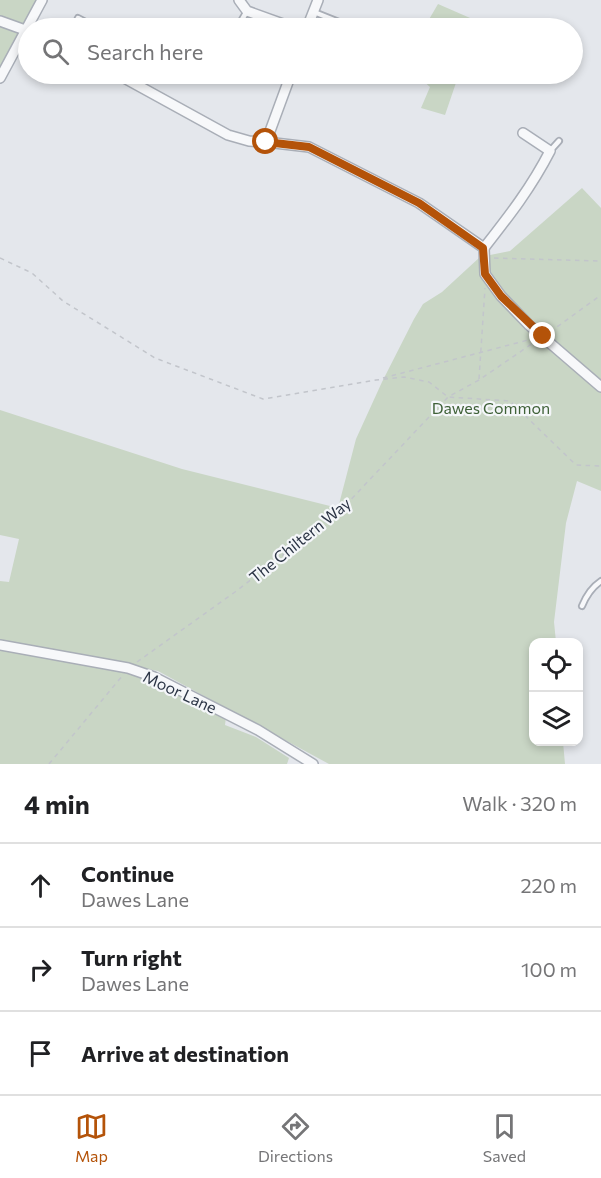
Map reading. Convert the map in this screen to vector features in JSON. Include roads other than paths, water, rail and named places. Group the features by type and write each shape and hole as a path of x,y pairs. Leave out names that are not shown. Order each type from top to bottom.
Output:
{"street":[{"path":"32,18 42,0"},
{"path":"239,0 247,11 266,18"},
{"path":"312,18 318,0"},
{"path":"0,21 18,24"},
{"path":"0,78 18,43"},
{"path":"135,84 228,135 249,141 309,147 419,203 484,253"},
{"path":"266,142 287,84"},
{"path":"523,134 550,151 517,206 484,253 485,274 501,296 601,387"},
{"name":"Moor Lane","path":"0,645 128,668 154,677 258,730 313,764"}],"lane":[{"path":"243,18 247,11"},
{"path":"314,12 329,18"},
{"path":"550,151 560,141"},
{"path":"582,606 586,596 601,581"}],"park label":[{"name":"Dawes Common","path":"491,408"}]}
